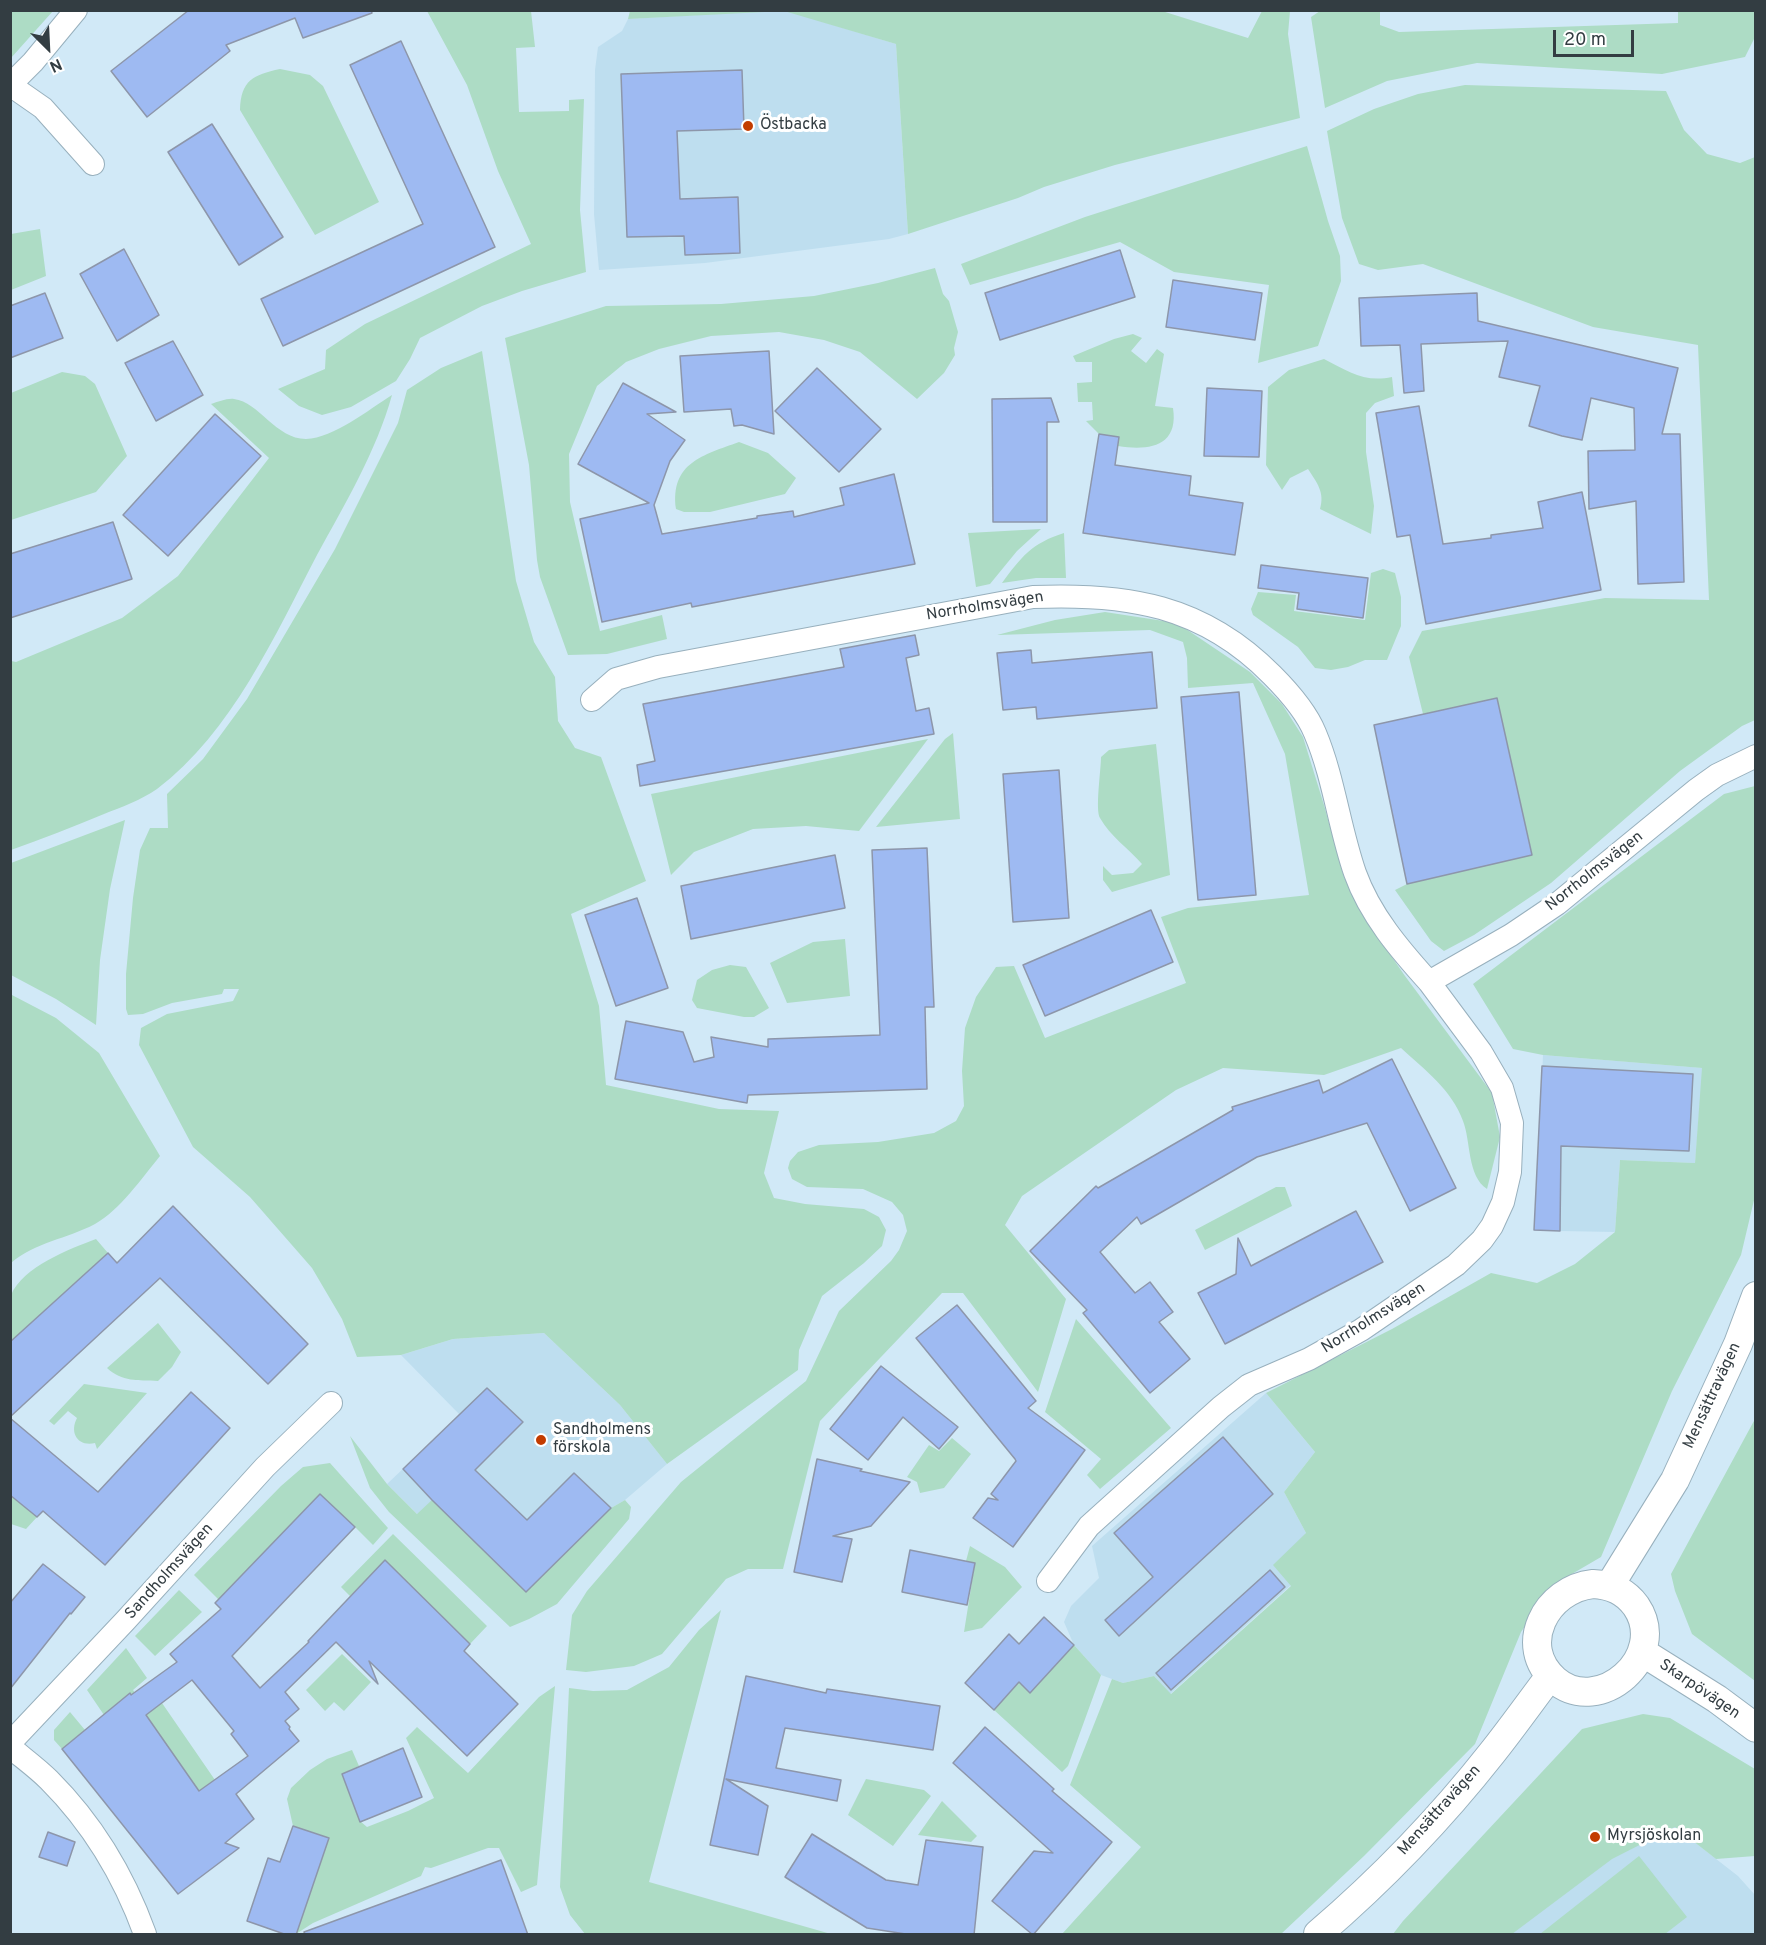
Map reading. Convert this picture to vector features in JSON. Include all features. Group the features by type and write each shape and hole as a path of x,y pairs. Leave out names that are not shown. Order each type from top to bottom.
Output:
{"street":[{"path":"76,10 33,62 10,85 43,108 93,164"},
{"name":"Norrholmsvägen","path":"592,700 616,679 658,666 1033,597 1078,595 1124,599 1162,608 1201,623 1235,642 1258,661 1290,693 1315,731 1328,770 1355,874 1372,909 1397,945 1429,982 1481,1052 1502,1088 1512,1123 1510,1172 1503,1202 1492,1226 1482,1240 1456,1265 1361,1330 1309,1359 1249,1385 1221,1407 1089,1526 1048,1581"},
{"name":"Norrholmsvägen","path":"1429,982 1511,935 1557,904 1696,790 1717,775 1755,756"},
{"name":"Mensättravägen","path":"1610,1586 1675,1480 1738,1344 1755,1296"},
{"name":"Sandholmsvägen","path":"10,1745 265,1467 331,1403"},
{"path":"1593,1584 1610,1586 1627,1596 1639,1612 1646,1634 1642,1653 1635,1666 1617,1683 1596,1690 1573,1691 1550,1676 1541,1661 1537,1645 1539,1628 1549,1606 1562,1595 1577,1587 1593,1584"},
{"name":"Skarpövägen","path":"1642,1653 1717,1699 1755,1728"},
{"name":"Mensättravägen","path":"1318,1935 1358,1899 1447,1807 1492,1753 1550,1676"},
{"path":"10,1745 48,1779 87,1823 112,1860 134,1904 145,1935"}],"shaded area":[{"name":"Östbacka","path":"784,10 896,44 908,234 889,239 705,263 599,270 594,214 595,70 598,47 622,31 628,19"},
{"path":"1543,1055 1703,1068 1695,1163 1620,1160 1615,1232 1560,1231 1536,1218"},
{"name":"Sandholmens förskola","path":"544,1333 620,1405 667,1464 625,1500 611,1508 526,1592 470,1566 387,1484 460,1415 401,1355 453,1339"},
{"path":"1266,1393 1315,1452 1284,1492 1306,1533 1291,1585 1170,1694 1154,1676 1123,1683 1101,1675 1074,1645 1064,1622 1071,1606 1099,1578 1092,1546"},
{"path":"1675,1827 1738,1876 1755,1895 1755,1934 1413,1934"}],"green space":[{"path":"630,10 784,11 628,19"},
{"path":"1755,10 1755,37 1745,57 1662,74 1477,63 1387,81 1325,108 1311,17 1320,11 1380,11 1380,25 1399,32 1678,23 1678,11"},
{"path":"10,11 53,11 11,58"},
{"path":"427,11 531,11 535,47 516,48 519,112 569,111 569,100 584,99 580,210 586,272 522,291 482,306 420,338 396,381 351,407 322,415 299,406 278,389 325,369 326,350 365,324 531,244 498,171 467,85"},
{"path":"784,11 1162,11 1248,38 1262,11 1290,11 1288,34 1300,118 1115,165 908,234 896,44"},
{"path":"280,69 310,75 323,86 379,202 315,235 240,110 243,92 250,80"},
{"path":"1465,85 1666,91 1684,130 1707,154 1740,163 1755,157 1755,720 1742,726 1680,771 1551,883 1474,935 1444,951 1431,941 1395,890 1407,884 1532,854 1497,698 1423,714 1409,657 1422,631 1605,598 1709,600 1698,345 1593,327 1423,264 1378,270 1359,264 1342,218 1327,131 1374,109 1418,94"},
{"path":"1307,146 1340,256 1341,281 1318,346 1258,363 1269,285 1174,272 1120,242 970,285 961,264 1085,217"},
{"path":"40,229 46,276 11,290 11,234"},
{"path":"935,268 943,294 949,301 958,332 954,348 955,355 944,373 917,399 860,352 824,340 779,332 711,336 659,349 626,362 597,386 569,454 570,502 600,631 662,615 667,639 607,654 568,655 540,577 529,465 505,338 606,306 721,304 814,296"},
{"path":"1133,334 1142,338 1131,351 1146,363 1157,349 1164,354 1155,406 1173,408 1174,421 1171,431 1159,444 1140,448 1118,446 1118,437 1099,434 1086,421 1093,420 1092,402 1078,402 1077,383 1092,382 1092,362 1076,362 1073,356 1114,339"},
{"path":"482,351 516,581 534,642 555,677 558,721 575,748 601,757 646,881 571,914 599,1006 606,1085 719,1109 779,1111 764,1173 774,1198 805,1204 864,1209 879,1217 886,1230 882,1246 822,1296 799,1350 798,1370 667,1464 620,1405 544,1333 453,1339 401,1355 357,1357 342,1319 312,1268 250,1197 193,1147 139,1045 141,1028 167,1014 233,1001 239,989 224,989 222,994 172,1003 143,1014 128,1015 126,1009 126,974 140,850 150,828 168,828 167,794 203,759 247,699 335,549 398,423 407,390 441,368"},
{"path":"1324,359 1349,372 1365,377 1392,377 1394,396 1375,403 1366,413 1366,452 1374,506 1371,534 1320,509 1321,493 1308,469 1290,478 1282,490 1266,465 1268,387 1289,370"},
{"path":"62,372 85,376 95,384 127,456 96,492 11,520 11,393"},
{"path":"392,395 359,477 267,650 229,712 208,740 184,766 144,797 11,850 11,661 16,662 122,618 178,576 269,458 211,404 231,399 243,402 286,433 306,439 339,429"},
{"path":"739,442 768,453 796,478 785,494 710,512 684,512 676,509 678,481 684,471 692,463 713,451"},
{"path":"1041,529 1017,551 990,584 976,587 968,533"},
{"path":"1064,533 1066,578 1036,578 1002,583 1035,546"},
{"path":"1383,569 1395,573 1401,597 1401,626 1387,660 1365,660 1348,667 1331,670 1315,668 1298,647 1253,615 1251,609 1258,592 1296,595 1294,611 1365,620 1371,573"},
{"path":"1105,612 1177,623 1250,672 1282,704 1303,737 1344,877 1365,918 1492,1093 1500,1137 1487,1189 1476,1176 1466,1129 1452,1099 1401,1048 1324,1075 1223,1068 1176,1090 1022,1196 1005,1225 1066,1299 1038,1392 963,1293 942,1293 820,1421 783,1569 748,1569 726,1579 662,1654 634,1666 586,1672 566,1670 572,1615 587,1591 681,1482 806,1381 839,1311 891,1261 899,1250 907,1231 903,1215 892,1202 863,1189 807,1187 792,1179 788,1168 790,1161 798,1152 819,1145 878,1142 934,1133 956,1121 964,1106 962,1071 965,1028 976,997 996,967 1014,966 1045,1038 1186,983 1161,917 1188,908 1309,895 1285,754 1253,683 1188,688 1187,658 1183,642 1150,630 997,635 1055,620"},
{"path":"953,733 960,819 876,827 945,739"},
{"path":"928,739 859,831 806,826 753,829 694,852 671,875 651,794"},
{"path":"1156,744 1170,875 1112,892 1103,880 1103,866 1112,875 1133,873 1142,864 1114,837 1100,818 1098,799 1101,757 1109,750"},
{"path":"1755,786 1755,1196 1741,1255 1672,1391 1601,1557 1553,1585 1521,1632 1475,1744 1364,1856 1281,1934 1062,1934 1141,1847 1070,1785 1112,1679 1123,1683 1154,1676 1171,1694 1291,1586 1273,1565 1306,1533 1284,1492 1315,1452 1266,1393 1392,1329 1491,1273 1537,1283 1575,1264 1615,1232 1620,1160 1695,1163 1702,1068 1543,1055 1513,1049 1473,984 1724,794"},
{"path":"125,820 110,889 100,960 96,1025 56,999 11,975 11,863"},
{"path":"845,939 850,996 787,1003 770,963 813,942"},
{"path":"730,965 746,967 769,1008 754,1017 744,1017 697,1008 692,1000 697,980 712,970"},
{"path":"10,994 56,1018 99,1053 160,1156 130,1193 104,1218 84,1229 30,1250 11,1263"},
{"path":"1276,1187 1285,1187 1292,1206 1205,1250 1195,1230"},
{"path":"96,1239 108,1253 11,1343 10,1299 17,1285 48,1260"},
{"path":"1076,1319 1171,1428 1100,1489 1087,1475 1101,1459 1045,1412"},
{"path":"158,1323 181,1352 172,1367 158,1381 124,1378 107,1368"},
{"path":"84,1384 147,1393 97,1449 95,1443 84,1443 77,1438 74,1429 77,1418 68,1411 54,1425 49,1421"},
{"path":"1755,1419 1755,1681 1692,1634 1675,1591 1671,1574"},
{"path":"350,1436 387,1484 417,1514 432,1500 526,1592 611,1508 625,1500 631,1507 629,1519 557,1604 510,1627 389,1512 370,1488"},
{"path":"952,1438 971,1454 944,1488 920,1493 917,1482 907,1477 929,1445 939,1451"},
{"path":"330,1463 388,1528 373,1545 355,1527 219,1600 194,1575 281,1486 303,1467"},
{"path":"10,1495 37,1517 26,1529 11,1524"},
{"path":"393,1534 487,1626 470,1644 385,1561 350,1596 341,1587"},
{"path":"970,1546 1005,1567 1022,1587 982,1628 964,1632 975,1563 966,1561"},
{"path":"179,1590 202,1612 155,1656 135,1636"},
{"path":"721,1610 649,1882 831,1934 585,1934 570,1915 560,1887 569,1688 593,1691 627,1690 669,1667 699,1630"},
{"path":"1074,1645 1101,1675 1068,1766 1062,1772 994,1710 1019,1682 1031,1692"},
{"path":"126,1648 147,1678 133,1690 149,1712 162,1703 215,1780 199,1791 130,1693 104,1715 87,1690"},
{"path":"342,1654 371,1682 344,1711 334,1702 325,1711 306,1690"},
{"path":"555,1686 537,1885 521,1892 499,1848 488,1848 431,1868 425,1867 421,1876 313,1923 296,1934 284,1933 328,1838 293,1826 287,1799 291,1788 310,1770 327,1759 352,1750 359,1766 342,1774 360,1821 367,1827 434,1798 406,1738 417,1727 468,1773 539,1697"},
{"path":"70,1712 85,1730 62,1749 54,1740 54,1730"},
{"path":"1643,1714 1670,1718 1755,1769 1755,1856 1716,1859 1675,1827 1612,1859 1512,1934 1393,1934 1582,1729"},
{"path":"866,1779 924,1790 931,1796 893,1846 848,1815"},
{"path":"942,1801 977,1836 971,1842 918,1835"},
{"path":"1639,1856 1687,1917 1665,1934 1540,1934"}],"building":[{"path":"189,10 371,10 372,13 303,38 295,18 226,45 230,51 147,117 111,71"},
{"path":"401,41 495,247 283,346 261,299 423,224 350,65"},
{"path":"742,70 744,129 677,131 680,199 738,197 740,253 685,255 684,236 627,237 621,74"},
{"path":"212,124 283,237 239,265 168,152"},
{"path":"124,249 159,315 117,341 80,274"},
{"path":"1120,250 1135,297 1000,340 985,293"},
{"path":"1173,280 1262,293 1255,340 1166,327"},
{"path":"45,293 63,338 10,358 10,306"},
{"path":"1477,293 1478,321 1678,368 1662,434 1680,434 1684,582 1638,584 1636,501 1589,509 1588,451 1635,450 1634,408 1591,398 1582,440 1562,436 1529,426 1540,386 1499,377 1508,341 1421,344 1424,391 1404,393 1400,345 1361,346 1359,298"},
{"path":"173,341 203,395 156,421 125,363"},
{"path":"769,351 774,434 742,425 734,426 731,409 684,412 680,356"},
{"path":"817,368 881,429 839,472 775,411"},
{"path":"623,383 676,412 647,414 685,440 670,461 654,505 662,534 793,511 794,517 844,505 840,488 894,474 915,564 692,607 691,603 602,622 580,519 649,503 578,464"},
{"path":"1207,388 1262,391 1259,457 1204,456"},
{"path":"1051,398 1059,422 1047,422 1047,522 993,522 992,399"},
{"path":"1419,406 1443,544 1543,528 1538,502 1582,492 1601,590 1426,624 1410,535 1397,537 1376,413"},
{"path":"215,414 261,456 168,556 123,515"},
{"path":"1099,434 1119,437 1115,465 1191,476 1189,495 1243,503 1235,555 1083,533"},
{"path":"113,522 132,579 10,618 10,554"},
{"path":"1261,565 1368,578 1363,618 1297,609 1299,593 1258,588"},
{"path":"915,635 919,655 906,658 916,711 929,708 934,734 640,786 637,765 655,761 643,704 844,667 840,649"},
{"path":"1031,650 1032,663 1152,652 1157,708 1037,719 1036,707 1003,710 997,653"},
{"path":"1239,692 1256,895 1198,900 1181,697"},
{"path":"1497,698 1532,855 1407,884 1374,725"},
{"path":"1059,770 1069,918 1013,922 1003,774"},
{"path":"927,848 934,1007 925,1007 927,1089 748,1095 747,1103 615,1079 626,1021 683,1032 694,1062 714,1057 711,1037 768,1047 768,1039 880,1035 872,850"},
{"path":"835,855 845,908 691,939 681,886"},
{"path":"637,898 668,988 616,1006 585,915"},
{"path":"1151,910 1173,962 1045,1016 1023,965"},
{"path":"1392,1059 1456,1188 1410,1211 1367,1123 1257,1157 1141,1224 1137,1217 1100,1252 1135,1293 1150,1282 1173,1312 1159,1322 1190,1359 1150,1393 1083,1313 1087,1310 1030,1251 1096,1186 1098,1188 1233,1110 1232,1107 1319,1080 1323,1093"},
{"path":"1542,1066 1693,1074 1689,1151 1561,1146 1560,1231 1534,1230"},
{"path":"173,1206 308,1344 268,1384 160,1278 10,1417 10,1342 108,1253 117,1263"},
{"path":"1356,1211 1383,1262 1225,1344 1198,1293 1236,1274 1238,1238 1251,1266"},
{"path":"957,1305 1036,1401 1028,1408 1085,1450 1013,1547 973,1518 988,1498 998,1500 991,1494 1016,1461 916,1338"},
{"path":"881,1366 958,1427 939,1449 903,1417 868,1460 830,1429"},
{"path":"487,1388 523,1422 475,1470 527,1520 574,1473 611,1508 526,1592 403,1469"},
{"path":"191,1392 230,1428 105,1565 43,1511 37,1517 10,1495 10,1418 98,1492"},
{"path":"1223,1437 1273,1494 1119,1636 1105,1620 1153,1577 1114,1533"},
{"path":"817,1459 910,1482 871,1526 833,1536 852,1539 842,1582 794,1572"},
{"path":"320,1494 355,1527 232,1656 260,1688 309,1642 385,1560 470,1644 464,1651 518,1704 467,1756 369,1661 378,1684 336,1642 285,1692 299,1709 285,1721 299,1741 236,1794 254,1819 225,1843 239,1848 178,1894 62,1749 130,1693 131,1695 177,1662 170,1654 221,1609 215,1603","holes":["192,1680 234,1731 231,1734 248,1756 199,1791 146,1715"]},
{"path":"910,1550 975,1563 967,1605 902,1592"},
{"path":"43,1564 85,1597 10,1689 10,1603"},
{"path":"1270,1570 1285,1587 1171,1690 1156,1673"},
{"path":"1044,1617 1074,1645 1030,1693 1019,1682 994,1710 965,1683 1009,1634 1019,1644"},
{"path":"746,1676 826,1693 827,1689 940,1706 933,1750 785,1728 776,1768 841,1780 837,1801 726,1779 768,1806 758,1855 710,1845"},
{"path":"985,1727 1054,1789 1052,1791 1112,1842 1033,1935 992,1901 1034,1851 1053,1853 953,1763"},
{"path":"403,1748 422,1797 360,1822 342,1774"},
{"path":"293,1826 329,1838 296,1935 287,1935 247,1921 268,1858 280,1862"},
{"path":"48,1832 75,1842 67,1866 39,1857"},
{"path":"812,1834 886,1880 918,1885 926,1840 983,1847 974,1935 912,1935 867,1928 831,1906 785,1877"},
{"path":"501,1860 528,1935 305,1935 304,1932"}],"place":[{"name":"Östbacka","path":"748,126"},
{"name":"Sandholmens förskola","path":"541,1440"},
{"name":"Myrsjöskolan","path":"1595,1837"}]}
